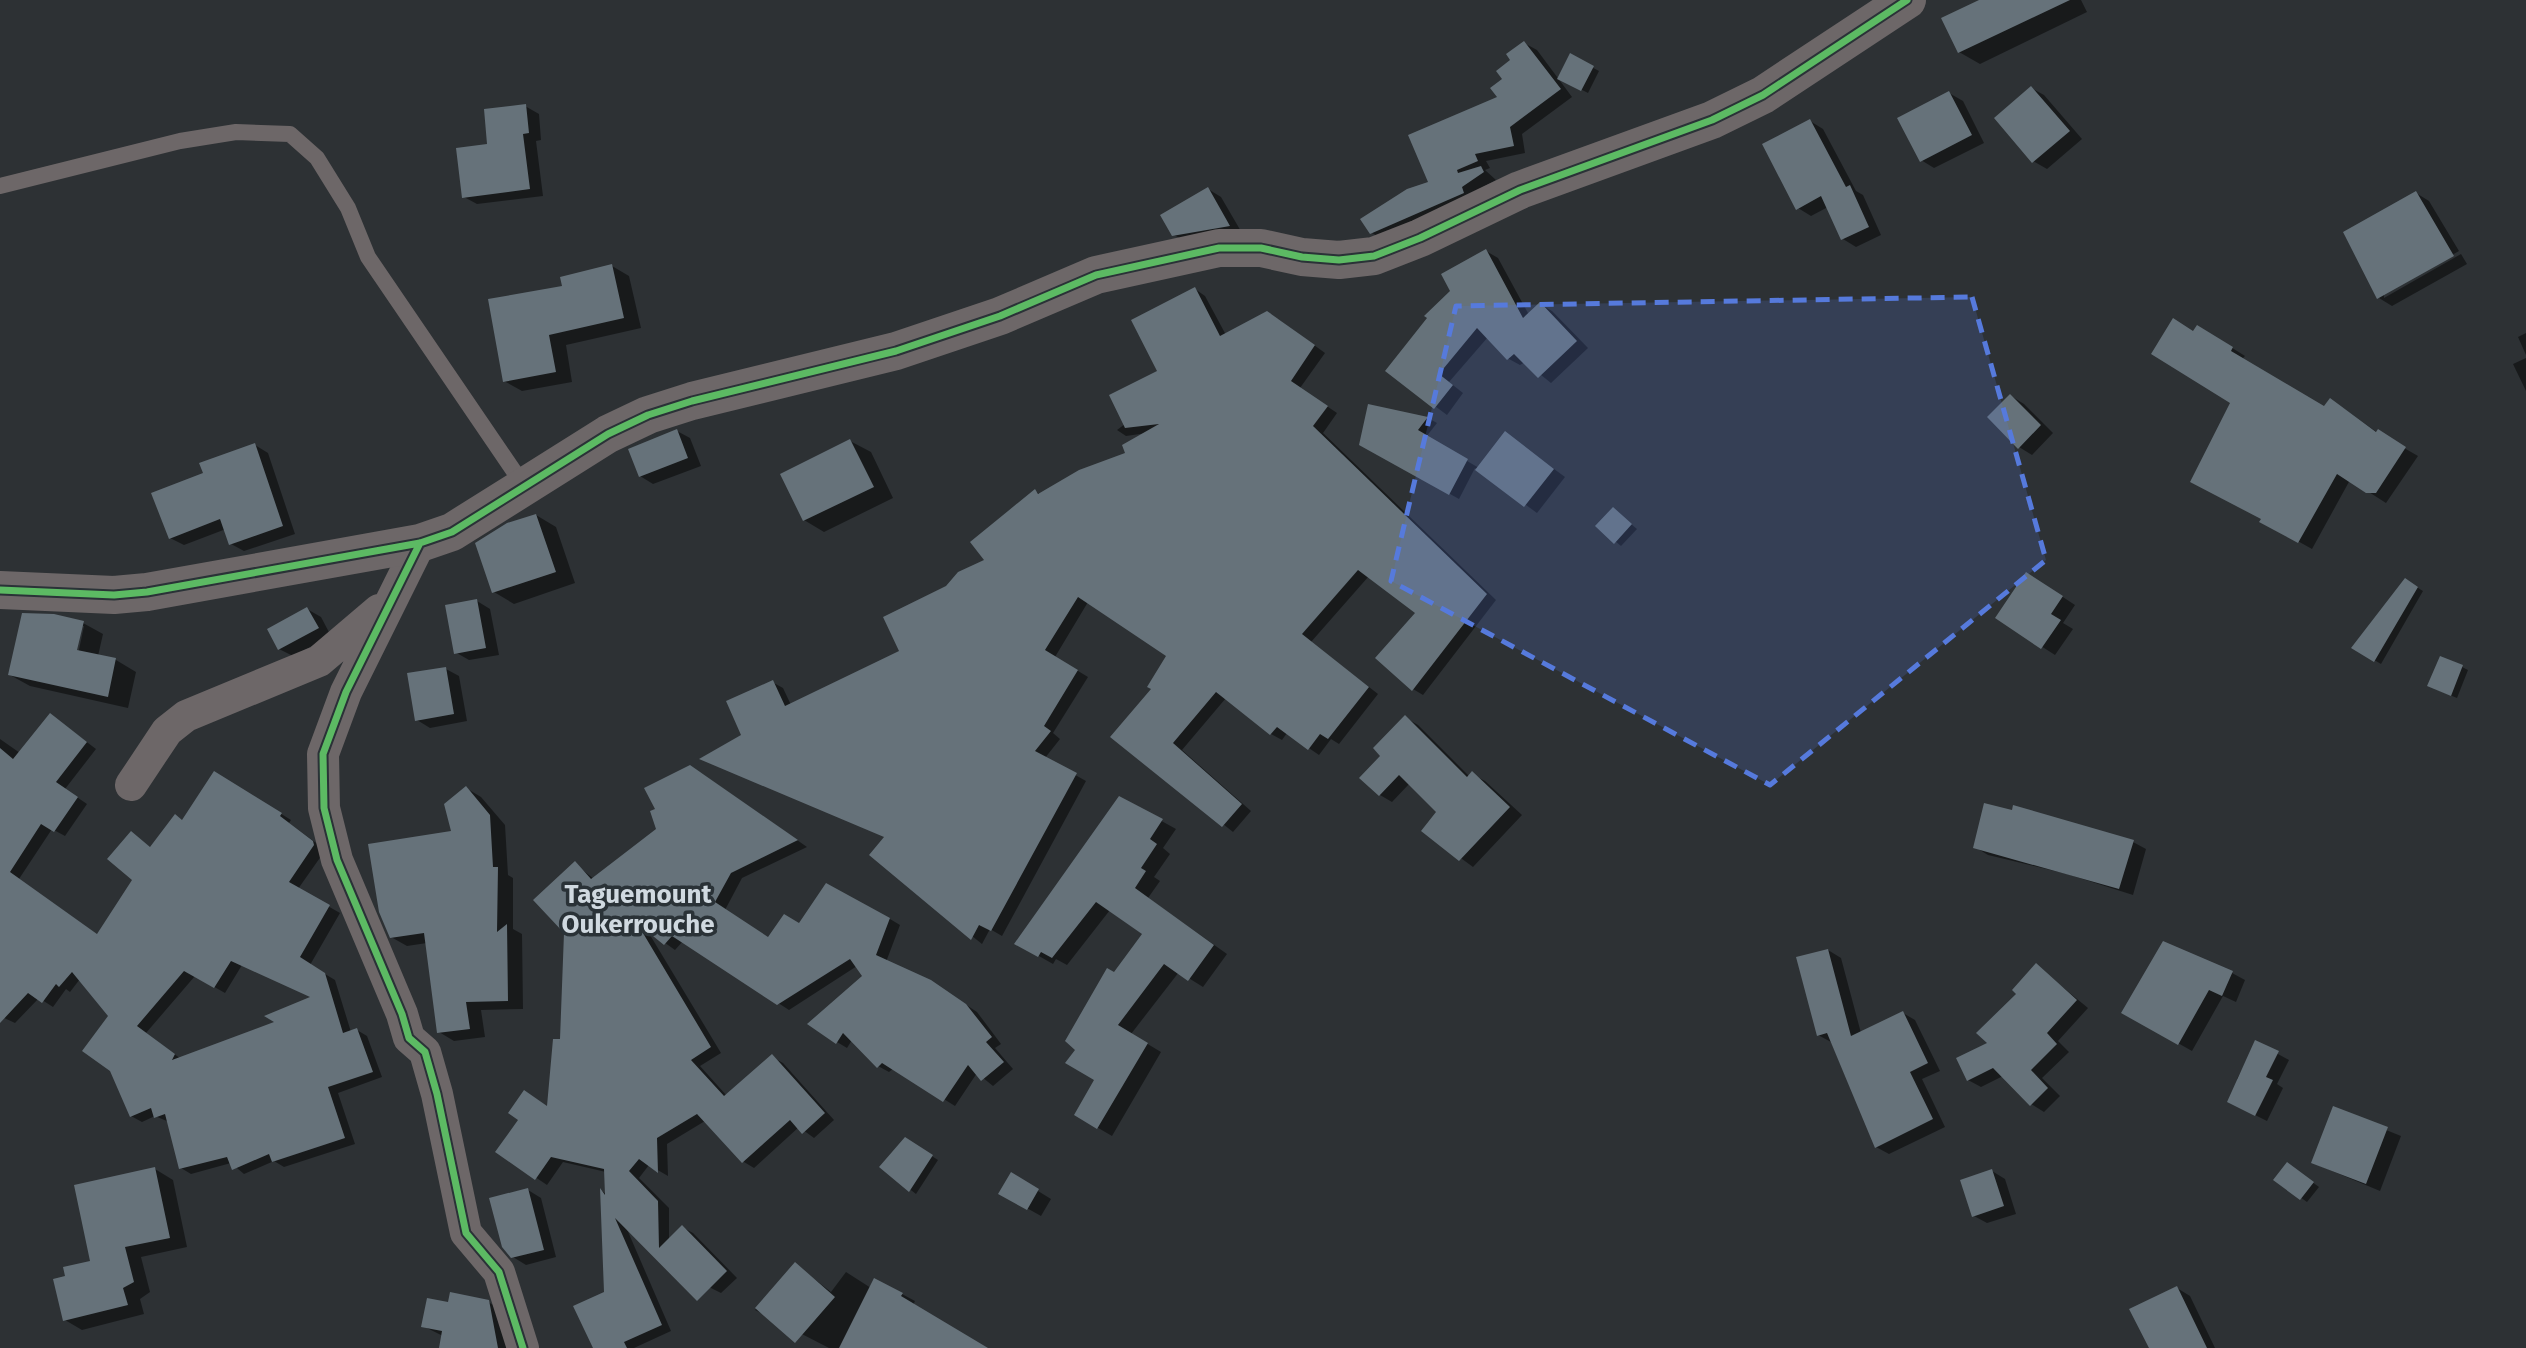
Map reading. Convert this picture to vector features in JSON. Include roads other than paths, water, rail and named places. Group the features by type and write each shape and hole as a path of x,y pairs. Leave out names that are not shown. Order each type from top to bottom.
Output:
{"street":[{"path":"0,590 114,595 147,592 420,543 452,531 608,434 648,415 692,401 896,351 1000,316 1096,275 1219,248 1261,248 1302,257 1339,260 1374,256 1420,238 1520,190 1712,120 1763,95 1907,0"},
{"path":"420,543 346,692 323,754 324,808 337,860 402,1014 409,1038 425,1052 437,1094 466,1233 499,1272 523,1348"},
{"path":"131,785 167,731 187,716 319,661 388,603"}],"lane":[{"path":"0,186 191,139 236,132 290,134 317,158 348,208 368,257 524,486"}],"district":[{"name":"Taguemount Oukerrouche","path":"638,909"}]}
